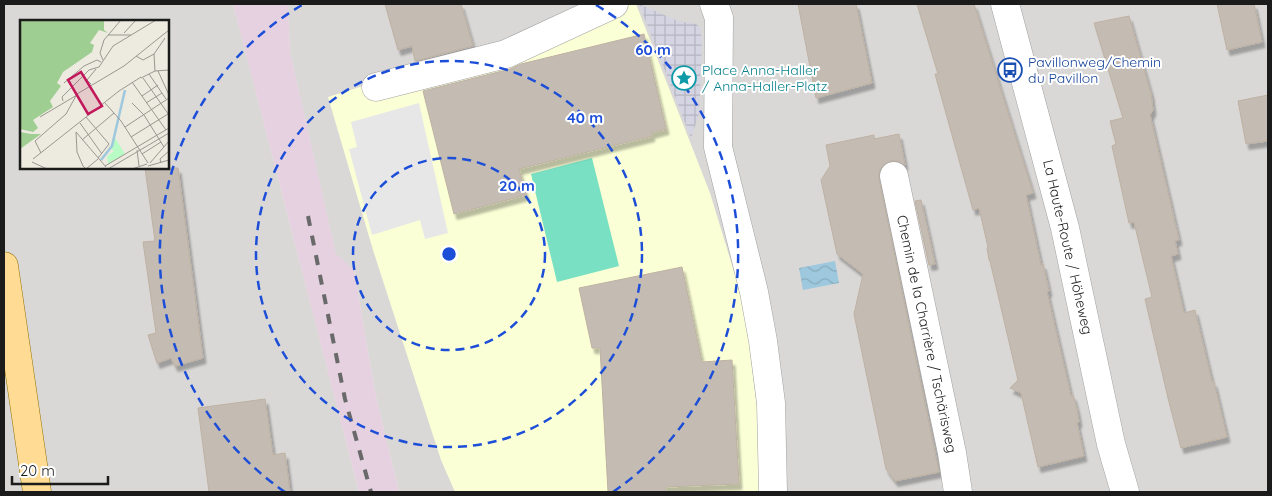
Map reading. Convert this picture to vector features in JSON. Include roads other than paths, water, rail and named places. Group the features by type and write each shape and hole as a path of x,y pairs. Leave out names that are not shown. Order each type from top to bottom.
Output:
{"main road":[{"path":"4,266 37,492"}],"street":[{"path":"376,87 506,54 614,4"},
{"path":"714,4 719,18 718,148 754,292 763,341 771,403 773,492"},
{"name":"La Haute-Route / Höheweg","path":"1005,4 1066,228 1111,444 1125,492"},
{"name":"Chemin de la Charrière / Tschärisweg","path":"894,176 952,453 958,492"}],"water":[{"path":"835,261 839,283 803,290 799,268"}],"railway":[{"path":"308,216 345,399 371,492"}],"place":[{"name":"Pavillonweg/Chemin du Pavillon","path":"1010,70"},
{"name":"Place Anna-Haller / Anna-Haller-Platz","path":"684,78"}]}
